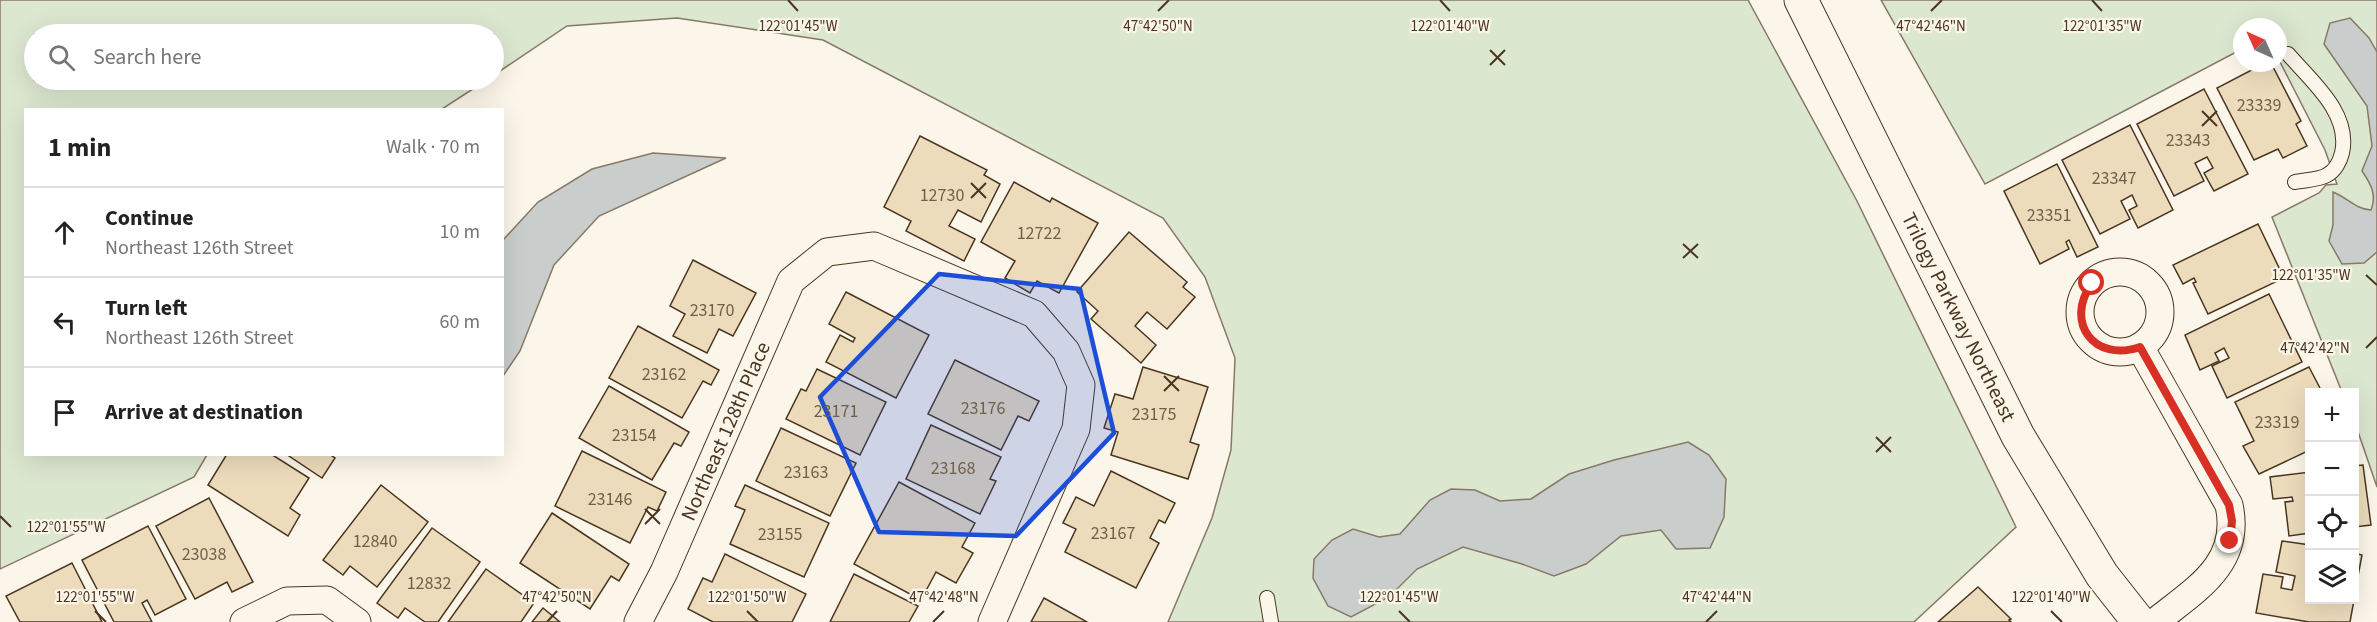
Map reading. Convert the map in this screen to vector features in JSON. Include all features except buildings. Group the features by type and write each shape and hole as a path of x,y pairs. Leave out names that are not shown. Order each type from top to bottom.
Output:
{"street":[{"name":"Trilogy Parkway Northeast","path":"1801,0 2018,436 2103,575 2139,622"},
{"name":"Northeast 128th Place","path":"638,622 664,572 791,281 827,252 874,246 1035,314 1066,351 1081,385 1076,429 992,622"},
{"path":"2140,347 2229,505 2232,521 2230,541 2223,559 2210,576 2155,622"},
{"path":"244,622 287,601 327,600 357,622"},
{"path":"287,601 322,622"}],"lane":[{"path":"2288,54 2331,104 2343,134 2339,162 2327,175 2295,182"},
{"path":"1267,598 1271,622"}],"highlighted area":[{"path":"939,274 1080,289 1114,433 1016,536 879,532 820,397"}],"green space":[{"path":"0,0 1748,0 1857,201 2016,527 1914,622 1168,622 1212,518 1231,450 1235,358 1205,277 1163,218 823,40 677,18 567,26 504,68 504,24 24,24 24,90 471,90 444,108 24,108 24,456 206,456 194,477 0,569"},
{"path":"1881,0 2377,0 2377,487 2359,435 2359,388 2340,388 2272,217 2319,193 2326,185 2337,184 2325,150 2285,72 2287,72 2287,18 2233,18 2233,54 1985,184"}],"shaded area":[{"path":"2350,18 2369,38 2377,52 2377,252 2364,263 2342,264 2329,241 2333,225 2333,192 2365,209 2371,210 2373,205 2373,194 2362,171 2372,146 2367,106 2324,44 2330,23"},
{"path":"653,153 726,158 599,216 554,265 520,351 504,375 504,239 538,202 592,169"},
{"path":"1688,442 1709,455 1726,479 1724,517 1710,548 1676,549 1661,530 1621,536 1586,564 1554,576 1463,547 1417,569 1389,597 1351,617 1328,606 1313,578 1314,559 1332,540 1353,529 1379,537 1400,534 1430,500 1451,489 1475,490 1500,501 1531,499 1569,474 1614,460"}],"route":[{"path":"2092,283 2080,305 2085,330 2092,341 2103,348 2128,351 2140,347 2229,505 2232,521 2230,541"}]}
